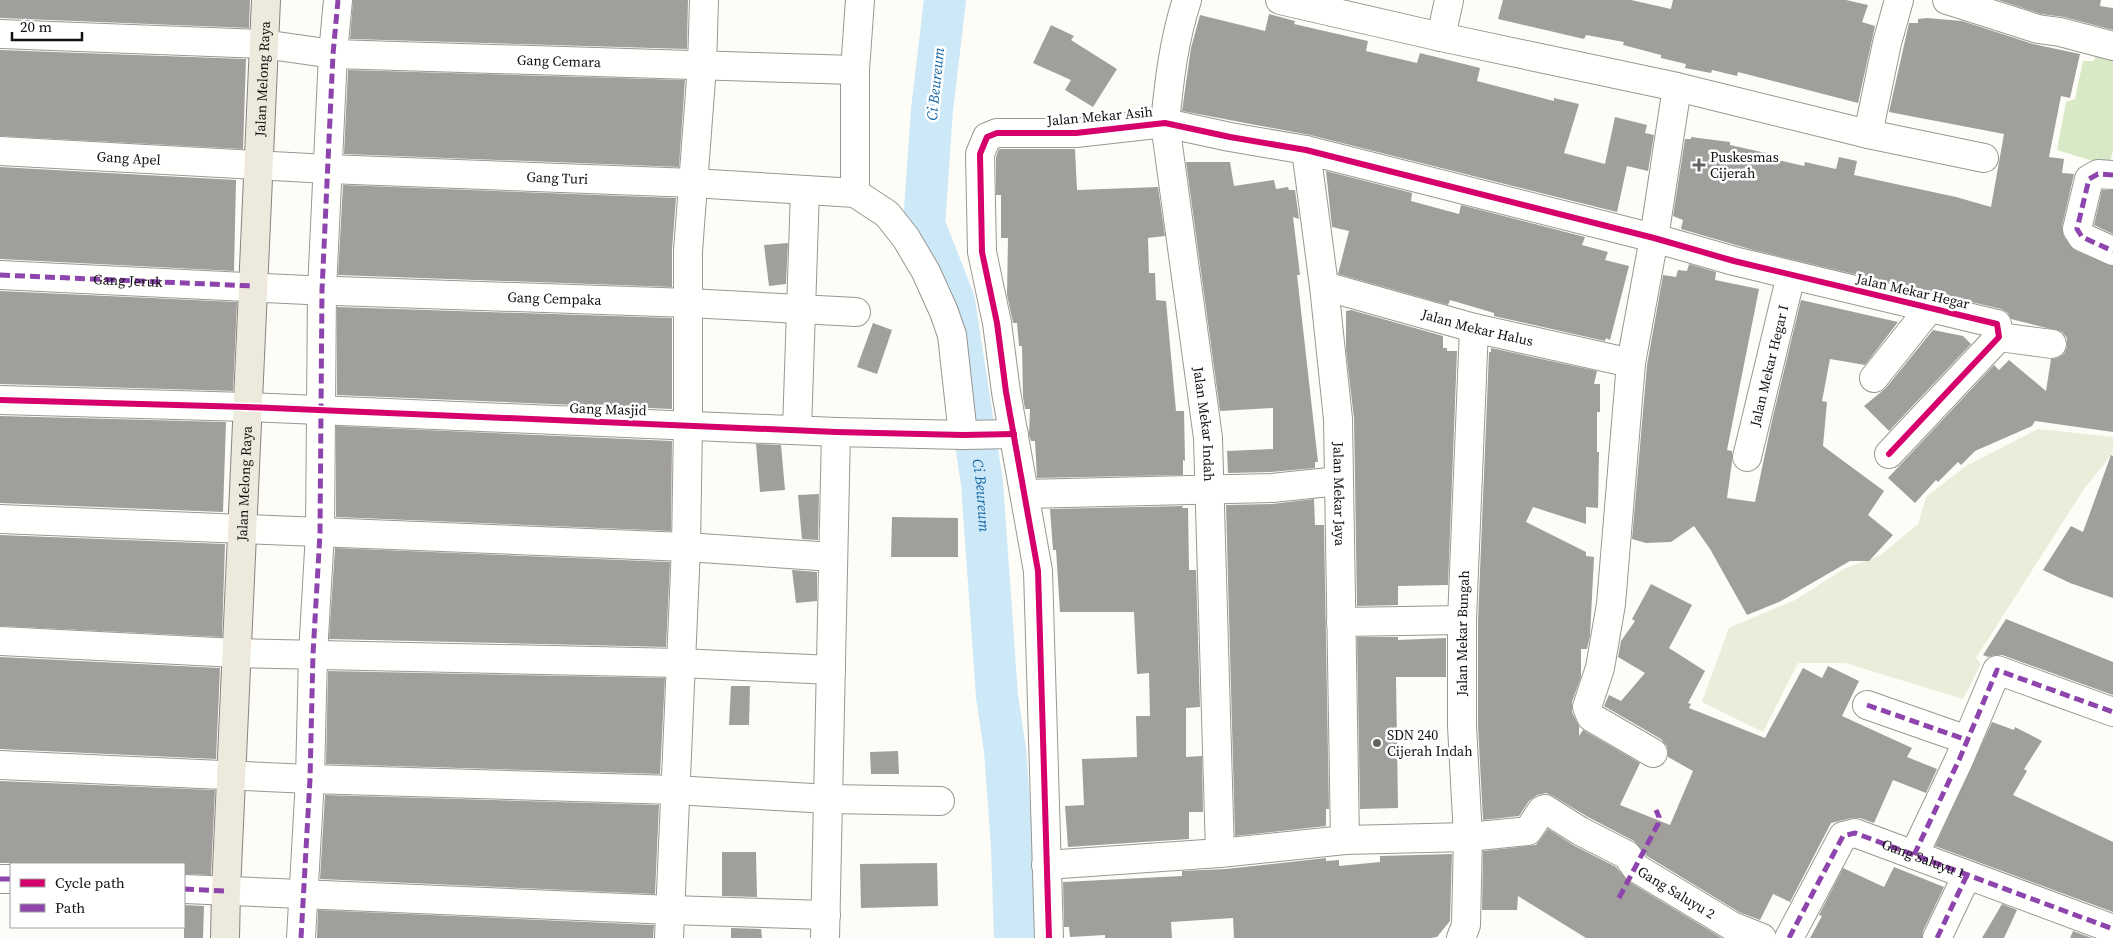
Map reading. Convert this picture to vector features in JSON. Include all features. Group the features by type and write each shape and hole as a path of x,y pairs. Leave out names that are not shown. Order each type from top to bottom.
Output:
{"main road":[{"name":"Jalan Melong Raya","path":"225,938 266,0"}],"street":[{"path":"301,938 310,779 313,654 320,533 322,290 333,54 338,0"},
{"path":"669,938 686,547 688,251 702,66 704,0"},
{"path":"860,0 855,70 856,193 887,214 906,238 926,272 952,335 965,435"},
{"name":"Jalan Mekar Indah","path":"1187,0 1182,12 1169,84 1165,123 1208,438 1208,491 1220,853"},
{"path":"1280,0 1441,37 1677,87 1868,134 1984,158"},
{"path":"1441,37 1449,0"},
{"path":"1868,134 1887,43 1899,0"},
{"path":"1947,0 2038,29 2060,32 2113,46"},
{"name":"Gang Cemara","path":"0,34 263,44 333,54 855,70"},
{"path":"1653,753 1590,717 1587,708 1600,668 1611,604 1631,363 1654,238 1677,87"},
{"name":"Jalan Mekar Asih","path":"1008,434 997,323 982,252 980,154 987,137 997,133 1076,133 1165,123 1230,137 1306,150"},
{"name":"Gang Apel","path":"0,150 258,164"},
{"name":"Jalan Mekar Hegar","path":"1306,150 1792,275 1994,322 2000,330 1999,337"},
{"name":"Jalan Mekar Jaya","path":"1306,150 1324,286 1338,419 1345,840"},
{"name":"Gang Turi","path":"258,164 328,169 693,183 856,193"},
{"path":"2113,175 2098,174 2089,179 2077,229 2082,237 2113,251"},
{"path":"797,430 805,190"},
{"name":"Gang Jeruk","path":"0,275 254,286"},
{"name":"Jalan Mekar Hegar I","path":"1747,457 1792,275"},
{"name":"Gang Cempaka","path":"254,286 689,303 856,312"},
{"name":"Jalan Mekar Halus","path":"1324,286 1474,328 1631,363"},
{"path":"1874,378 1930,308"},
{"name":"Jalan Mekar Bungah","path":"1461,938 1466,925 1468,837 1462,726 1462,620 1474,328"},
{"path":"1889,454 1999,337 2052,344"},
{"name":"Gang Masjid","path":"0,400 247,407 836,432 1008,434"},
{"path":"185,889 670,910 825,927 836,432"},
{"path":"1008,434 1025,494 1038,571 1049,938"},
{"path":"1025,494 1208,491 1339,482"},
{"path":"0,519 686,547 833,558"},
{"path":"1341,622 1462,620"},
{"path":"0,642 236,652 680,663 831,670"},
{"path":"1914,856 1997,670 2113,712"},
{"path":"1867,706 1967,740"},
{"path":"0,766 310,779 674,790 829,799 940,801"},
{"name":"Gang Saluyu 2","path":"1468,837 1528,831 1542,810 1545,809 1580,831 1627,856 1636,868 1732,926 1762,938"},
{"name":"Gang Saluyu 1","path":"1789,938 1843,836 1854,833 2113,929"},
{"path":"1046,865 1220,853 1345,840 1468,837"},
{"path":"1937,938 1967,875"}],"green space":[{"path":"2096,54 2113,59 2113,150 2109,166 2057,150 2066,102 2075,99 2083,61 2094,61"},
{"path":"2038,429 2113,437 2113,453 2084,489 1976,658 1981,664 1963,699 1845,663 1798,663 1763,732 1702,702 1729,628 1795,600 1844,569 1881,555 1918,524 1926,497 1966,466"}],"building":[{"path":"0,0 250,0 249,28 0,18"},
{"path":"353,0 688,0 687,49 350,39"},
{"path":"1503,0 1631,0 1671,9 1673,0 1846,0 1868,5 1862,22 1875,26 1858,103 1738,72 1737,76 1712,70 1711,73 1685,68 1686,64 1623,45 1624,42 1586,35 1584,39 1498,19"},
{"path":"1998,0 2101,0 2100,6 2113,8 2113,30 2064,17 2041,14"},
{"path":"1269,14 1295,21 1294,24 1368,41 1366,51 1417,63 1420,53 1480,68 1477,81 1554,101 1554,98 1579,104 1564,153 1605,164 1615,117 1647,125 1645,133 1654,135 1648,171 1627,166 1617,212 1310,135 1182,111 1191,48 1200,15 1265,31"},
{"path":"1918,19 1962,21 2033,44 2080,54 2070,98 2061,96 2049,157 2064,159 2062,173 2074,174 2062,226 2064,237 2076,251 2113,266 2113,432 2035,421 2032,426 1975,451 1961,465 1958,462 1938,482 1936,480 1915,503 1888,478 1994,365 1999,370 2009,360 2046,391 2051,359 2058,358 2064,354 2067,347 2067,338 2062,332 2011,319 2008,313 2001,309 1753,250 1681,229 1683,220 1673,216 1685,139 1691,139 1691,137 1730,142 1730,145 1766,153 1765,157 1804,166 1805,162 1836,169 1839,157 1857,161 1854,175 1956,197 1991,207 2004,134 1889,112 1909,23 1918,23"},
{"path":"1051,25 1074,36 1071,40 1117,69 1093,107 1065,90 1071,80 1033,63"},
{"path":"0,50 246,59 243,149 0,136"},
{"path":"348,70 685,80 679,167 344,154"},
{"path":"999,149 1075,149 1077,190 1158,187 1165,236 1148,238 1149,273 1155,273 1156,300 1166,301 1176,411 1184,411 1185,461 1183,460 1183,475 1037,478 1035,441 1031,441 1029,435 1030,409 1025,409 1023,397 1022,346 1019,346 1017,323 1013,323 1007,295 1008,238 1001,238 1001,195 996,195 996,157"},
{"path":"1186,162 1230,162 1234,186 1274,180 1276,189 1288,187 1289,190 1295,190 1299,219 1293,217 1300,275 1297,275 1318,462 1315,462 1315,468 1228,473 1227,451 1273,449 1273,408 1220,411"},
{"path":"0,167 236,180 234,271 0,259"},
{"path":"1326,171 1412,193 1411,201 1459,214 1461,205 1585,237 1582,245 1608,252 1605,260 1629,266 1610,340 1606,338 1605,341 1494,316 1494,313 1450,300 1448,305 1338,274 1349,231 1332,227"},
{"path":"343,185 676,198 672,250 672,287 338,275"},
{"path":"2102,190 2113,190 2113,234 2094,225"},
{"path":"788,243 786,284 769,286 764,245"},
{"path":"1689,264 1716,272 1715,280 1759,289 1727,450 1732,451 1732,462 1727,498 1755,502 1801,300 1898,322 1865,365 1830,359 1822,401 1827,402 1823,446 1884,491 1868,515 1893,535 1869,561 1850,561 1781,601 1747,615 1710,549 1694,526 1671,542 1646,543 1632,539 1647,365 1663,275 1676,277 1678,270 1687,271"},
{"path":"0,291 237,302 233,391 0,384"},
{"path":"337,307 672,318 672,409 337,395"},
{"path":"1351,310 1443,336 1443,348 1447,348 1447,351 1457,351 1448,585 1398,586 1398,605 1357,606 1354,419 1346,350 1346,311"},
{"path":"873,323 892,330 877,374 857,367"},
{"path":"1933,330 1963,336 1971,344 1889,431 1864,406 1886,388"},
{"path":"1491,348 1597,371 1594,384 1600,384 1600,412 1597,412 1597,452 1599,452 1598,508 1586,507 1586,524 1533,507 1526,522 1586,552 1586,556 1594,557 1590,636 1587,649 1581,649 1581,677 1572,702 1572,712 1579,726 1579,736 1583,730 1640,763 1620,805 1670,825 1693,771 1668,757 1667,746 1661,739 1604,706 1609,695 1621,701 1645,673 1618,657 1621,641 1635,621 1632,619 1651,584 1692,605 1669,648 1705,671 1688,703 1691,704 1689,708 1765,738 1803,668 1822,678 1828,666 1859,681 1842,716 1912,748 1907,757 1937,769 1926,793 1893,780 1874,823 1860,818 1852,818 1831,823 1790,902 1773,894 1760,920 1739,912 1647,856 1634,841 1546,793 1537,795 1529,801 1519,816 1483,820 1478,726 1478,620 1489,352 1491,352"},
{"path":"0,416 226,422 223,512 0,503"},
{"path":"336,426 672,441 671,531 336,517"},
{"path":"756,444 781,445 785,490 760,492"},
{"path":"2111,455 2113,456 2113,598 2070,583 2043,570 2071,526 2083,532"},
{"path":"819,494 818,540 802,539 798,495"},
{"path":"1314,499 1315,525 1324,525 1329,809 1326,809 1326,826 1235,836 1226,505 1272,504"},
{"path":"1183,506 1182,508 1188,508 1189,570 1196,570 1200,707 1186,708 1186,757 1202,756 1203,812 1189,812 1189,839 1068,847 1065,806 1084,805 1082,759 1137,757 1136,716 1150,716 1149,673 1137,674 1134,612 1060,612 1056,550 1053,550 1050,509"},
{"path":"892,517 958,518 958,557 891,557"},
{"path":"0,535 225,544 222,637 0,626"},
{"path":"335,548 670,562 666,647 329,639"},
{"path":"792,570 817,572 817,601 796,603"},
{"path":"2006,619 2113,662 2113,695 2002,655 1988,657 1983,655"},
{"name":"SDN 240 Cijerah Indah","path":"1357,637 1398,637 1398,640 1446,638 1446,677 1396,677 1398,808 1360,809"},
{"path":"0,657 220,668 216,759 0,749"},
{"path":"328,671 665,678 660,774 326,764"},
{"path":"731,686 750,686 749,725 729,725"},
{"path":"1992,722 2014,730 2015,727 2042,741 2024,769 2027,771 2013,795 2113,842 2113,912 1935,846"},
{"path":"898,751 899,774 871,774 870,752"},
{"path":"0,781 215,790 211,875 185,874 185,863 0,863"},
{"path":"325,795 659,805 655,894 320,879"},
{"path":"1548,829 1573,845 1616,867 1628,881 1722,938 1586,938 1518,896 1517,910 1482,910 1483,851 1536,845"},
{"path":"722,852 756,852 757,897 722,896"},
{"path":"1452,854 1450,921 1437,937 1234,938 1233,918 1171,922 1172,938 1105,938 1105,935 1070,937 1069,927 1064,927 1063,882 1182,876 1182,871 1226,869 1326,858 1326,861 1339,860 1339,866 1380,862 1380,856"},
{"path":"937,863 938,906 861,908 860,864"},
{"path":"1894,867 1944,887 1923,931 1922,938 1810,938 1822,916 1819,915 1843,868 1884,887"},
{"path":"2002,904 2017,910 2004,938 1982,938"},
{"path":"185,905 204,906 203,938 184,938"},
{"path":"318,910 654,925 653,938 317,938"},
{"path":"731,928 761,929 762,938 731,938"},
{"path":"2073,931 2092,938 2070,938"}],"waterway":[{"name":"Ci Beureum","path":"945,0 932,110 924,224 954,301 982,483 997,696 1005,750 1012,846 1015,938"}],"marked path":[{"path":"301,938 310,779 313,654 320,533 322,290 333,54 338,0"},
{"path":"2113,175 2098,174 2089,179 2077,229 2082,237 2113,251"},
{"path":"0,275 254,286"},
{"path":"1914,855 1959,760 1997,670 2113,712"},
{"path":"1867,705 1967,740"},
{"path":"1619,898 1658,824 1659,817 1656,810"},
{"path":"1789,938 1843,836 1855,833 2113,929"},
{"path":"1937,938 1967,875"},
{"path":"0,879 10,879"},
{"path":"185,889 226,891"}],"cycle path":[{"path":"1049,938 1038,571 1006,392 997,323 982,252 980,154 987,137 997,133 1076,133 1165,123 1230,137 1306,150 1654,238 1734,261 1997,324 1999,337 1889,454"},
{"path":"0,400 247,407 836,432 963,435 1014,434"}],"place":[{"name":"Puskesmas Cijerah","path":"1699,165"},
{"name":"SDN 240 Cijerah Indah","path":"1377,743"}]}
